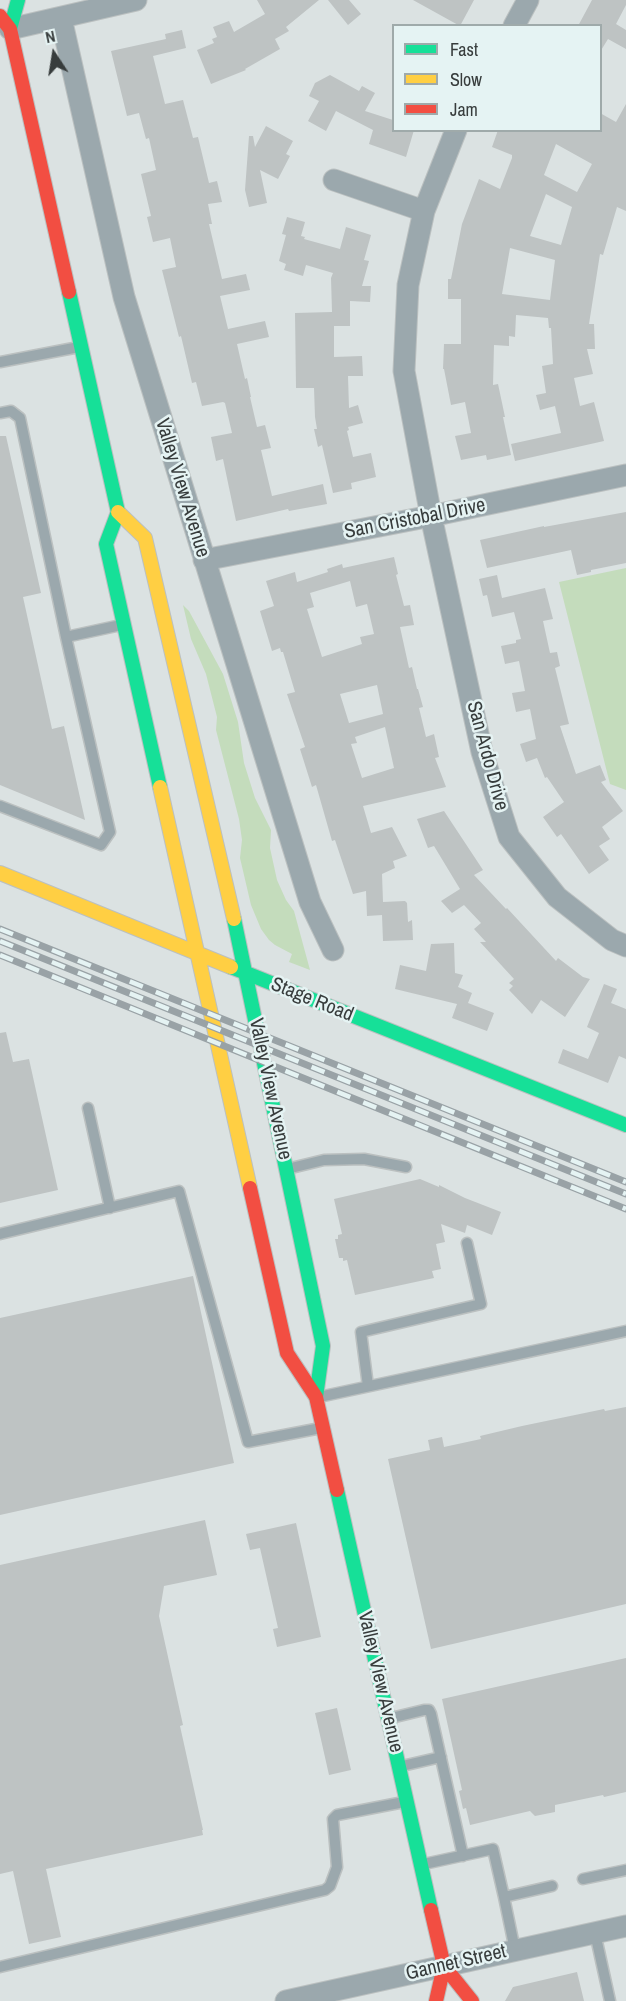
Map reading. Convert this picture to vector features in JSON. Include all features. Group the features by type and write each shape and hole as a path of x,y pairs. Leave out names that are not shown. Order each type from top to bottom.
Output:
{"main road":[{"path":"18,0 5,23 118,512"},
{"name":"Valley View Avenue","path":"316,1397 287,1353 197,953 106,544 118,512 145,538 246,974 323,1346 316,1397 444,1966 436,2001"},
{"name":"Stage Road","path":"0,873 246,974 626,1125"},
{"name":"Valley View Avenue","path":"444,1966 472,2001"}],"street":[{"path":"5,23 61,18 136,0"},
{"path":"515,24 528,0"},
{"name":"Valley View Avenue","path":"61,18 124,297 310,903 333,950"},
{"name":"San Ardo Drive","path":"455,132 424,211 408,285 404,371 431,516 482,752 509,837 557,897 612,940 626,946"},
{"path":"334,180 424,211"},
{"name":"San Cristobal Drive","path":"204,560 626,475"},
{"name":"Gannet Street","path":"286,2001 626,1926"}],"lane":[{"path":"0,362 81,347"},
{"path":"0,413 11,411 20,418 110,832 100,845 0,806"},
{"path":"66,637 125,624"},
{"path":"88,1108 110,1208"},
{"path":"287,1169 324,1160 364,1158 406,1167"},
{"path":"0,1234 179,1191 248,1442 323,1428"},
{"path":"368,1386 361,1332 481,1304 467,1243"},
{"path":"316,1397 626,1331"},
{"path":"388,1719 429,1710 463,1856"},
{"path":"399,1767 441,1757"},
{"path":"0,1967 325,1890 330,1886 337,1867 333,1819 337,1815 407,1801"},
{"path":"421,1864 493,1849 515,1950"},
{"path":"583,1879 626,1870"},
{"path":"504,1897 552,1886"},
{"path":"595,1933 610,2001"}],"green space":[{"path":"626,568 626,790 610,784 559,582"},
{"path":"183,605 189,611 223,674 238,722 244,763 255,798 271,830 270,848 277,880 294,911 310,970 289,962 292,954 269,940 261,929 251,905 240,858 242,840 239,819 216,730 217,717 206,674 191,639"}],"building":[{"path":"257,0 319,0 286,27 289,31 275,39 280,49 246,70 211,84 197,50 214,43 212,39 217,37 213,27 229,21 234,32 265,14"},
{"path":"328,0 349,0 361,14 348,25"},
{"path":"413,0 474,0 461,24 456,24"},
{"path":"592,0 626,0 626,5 616,24 626,30 626,49 608,39 602,49 602,24 579,24"},
{"path":"182,30 186,48 153,56 165,104 183,100 193,138 198,137 209,183 217,181 222,202 208,204 212,224 209,224 222,279 246,274 250,290 220,296 228,329 265,321 269,337 237,344 257,427 265,425 271,448 261,450 272,496 323,484 327,504 289,511 288,509 236,521 223,459 216,461 211,437 232,433 225,403 202,406 196,382 192,383 162,270 176,267 170,238 153,242 147,217 151,216 141,174 156,170 149,138 146,139 139,113 127,116 111,51 166,39 165,34"},
{"path":"330,75 359,91 362,86 375,93 365,111 392,120 392,132 413,132 406,157 369,144 373,130 336,111 326,131 308,121 319,101 309,96 315,83"},
{"path":"626,104 626,211 617,207 603,255 600,254 589,324 594,324 595,349 587,349 593,374 574,378 580,406 594,402 604,441 515,461 511,444 561,433 555,406 540,410 536,395 546,393 542,366 553,364 551,328 549,328 548,318 516,315 515,337 509,336 509,346 494,345 493,385 498,384 511,455 487,460 486,455 461,460 455,436 471,433 465,402 451,405 443,369 444,344 461,344 461,299 448,299 448,279 451,279 462,224 479,179 500,189 512,158 512,155 492,147 497,132 602,132 602,114 616,122","holes":["556,144 592,164 577,192 544,175","546,194 572,207 561,245 530,236","510,248 555,260 550,300 502,294"]},
{"path":"266,126 293,141 286,154 290,156 278,179 260,170 267,203 249,207 245,190 249,136 253,136 255,147"},
{"path":"287,217 305,222 301,236 305,237 304,239 340,249 346,227 371,235 364,260 369,261 362,286 371,286 370,302 350,301 350,326 334,326 334,357 362,356 363,376 348,376 349,408 358,405 363,423 348,427 347,431 353,457 371,453 376,477 351,483 352,489 333,493 322,445 318,447 314,429 317,429 314,388 296,388 295,313 332,312 331,278 333,273 306,265 303,276 284,270 286,264 279,261 286,235 282,234"},
{"path":"0,436 6,436 41,593 23,597 52,729 64,726 85,820 0,785"},
{"path":"626,512 626,563 577,575 571,550 487,568 480,540"},
{"path":"394,557 404,606 410,605 414,625 400,627 409,668 412,667 423,707 419,708 426,737 434,734 439,757 435,758 446,787 363,806 371,833 392,827 407,856 393,861 395,868 382,874 383,902 405,901 407,903 408,922 412,920 413,940 383,941 382,915 367,916 366,891 353,894 335,840 332,841 316,785 312,787 300,749 305,747 287,694 295,692 283,652 280,648 272,651 260,611 274,606 266,581 295,572 297,582 328,572 327,569 342,564 343,568","holes":["350,581 356,607 367,604 374,634 360,637 362,644 322,657 307,609 314,607 310,593","377,685 383,714 349,723 340,694","385,727 394,768 362,778 351,744 357,743 355,737"]},
{"path":"497,575 502,598 545,588 553,619 543,621 550,653 557,652 560,666 555,668 569,724 560,726 576,774 600,765 606,780 601,782 623,811 602,827 610,839 599,846 609,860 589,874 561,834 557,837 543,817 564,802 547,777 545,778 537,758 526,762 520,744 536,739 530,709 516,712 512,693 525,691 519,661 505,664 501,646 516,643 516,640 521,639 514,612 492,617 487,595 483,596 479,579"},
{"path":"444,811 483,870 474,875 556,961 558,958 583,977 590,979 565,1017 541,1000 532,1014 509,990 513,986 509,983 514,979 480,942 486,942 474,929 481,923 464,905 452,913 441,901 460,889 434,846 428,848 417,819"},
{"path":"454,943 455,973 463,975 458,987 472,993 468,1003 494,1013 487,1031 452,1018 457,1004 395,989 400,965 426,971 431,944"},
{"path":"604,984 617,989 611,1003 626,1009 626,1059 619,1056 608,1083 558,1063 563,1049 588,1059 599,1033 587,1027"},
{"path":"6,1032 13,1062 29,1059 58,1190 0,1203 0,1033"},
{"path":"420,1179 501,1212 492,1235 467,1225 465,1233 441,1224 445,1242 436,1244 441,1269 432,1271 434,1278 355,1295 347,1260 343,1261 343,1258 339,1258 335,1239 342,1234 334,1199"},
{"path":"193,1276 234,1463 0,1515 0,1318"},
{"path":"626,1407 626,1604 431,1649 388,1459 430,1450 428,1440 442,1437 444,1447 481,1439 480,1436 522,1426 604,1409 605,1411"},
{"path":"205,1520 217,1575 164,1586 159,1616 183,1725 180,1726 203,1835 46,1869 61,1937 29,1944 13,1871 0,1874 0,1565"},
{"path":"296,1523 321,1637 277,1647 273,1629 278,1628 260,1548 250,1550 246,1534"},
{"path":"626,1658 626,1792 555,1805 555,1812 535,1816 530,1811 470,1825 459,1791 462,1790 442,1699"},
{"path":"337,1708 351,1770 329,1775 315,1713"},
{"path":"577,1972 584,2001 505,2001 513,1987"}],"railway":[{"path":"0,929 626,1182"},
{"path":"0,941 626,1194"},
{"path":"0,955 626,1209"}],"traffic: fast":[{"path":"10,29 18,0"},
{"path":"69,292 118,512 106,544 160,787"},
{"path":"234,919 323,1346 316,1397"},
{"path":"231,967 626,1125"},
{"path":"337,1490 431,1910"}],"traffic: slow":[{"path":"118,512 145,538 234,919"},
{"path":"160,787 250,1188"},
{"path":"0,873 231,967"}],"traffic: jam":[{"path":"0,16 10,29 69,292"},
{"path":"250,1188 287,1353 316,1397 337,1490"},
{"path":"431,1910 444,1966 436,2001"},
{"path":"444,1966 472,2001"}]}
